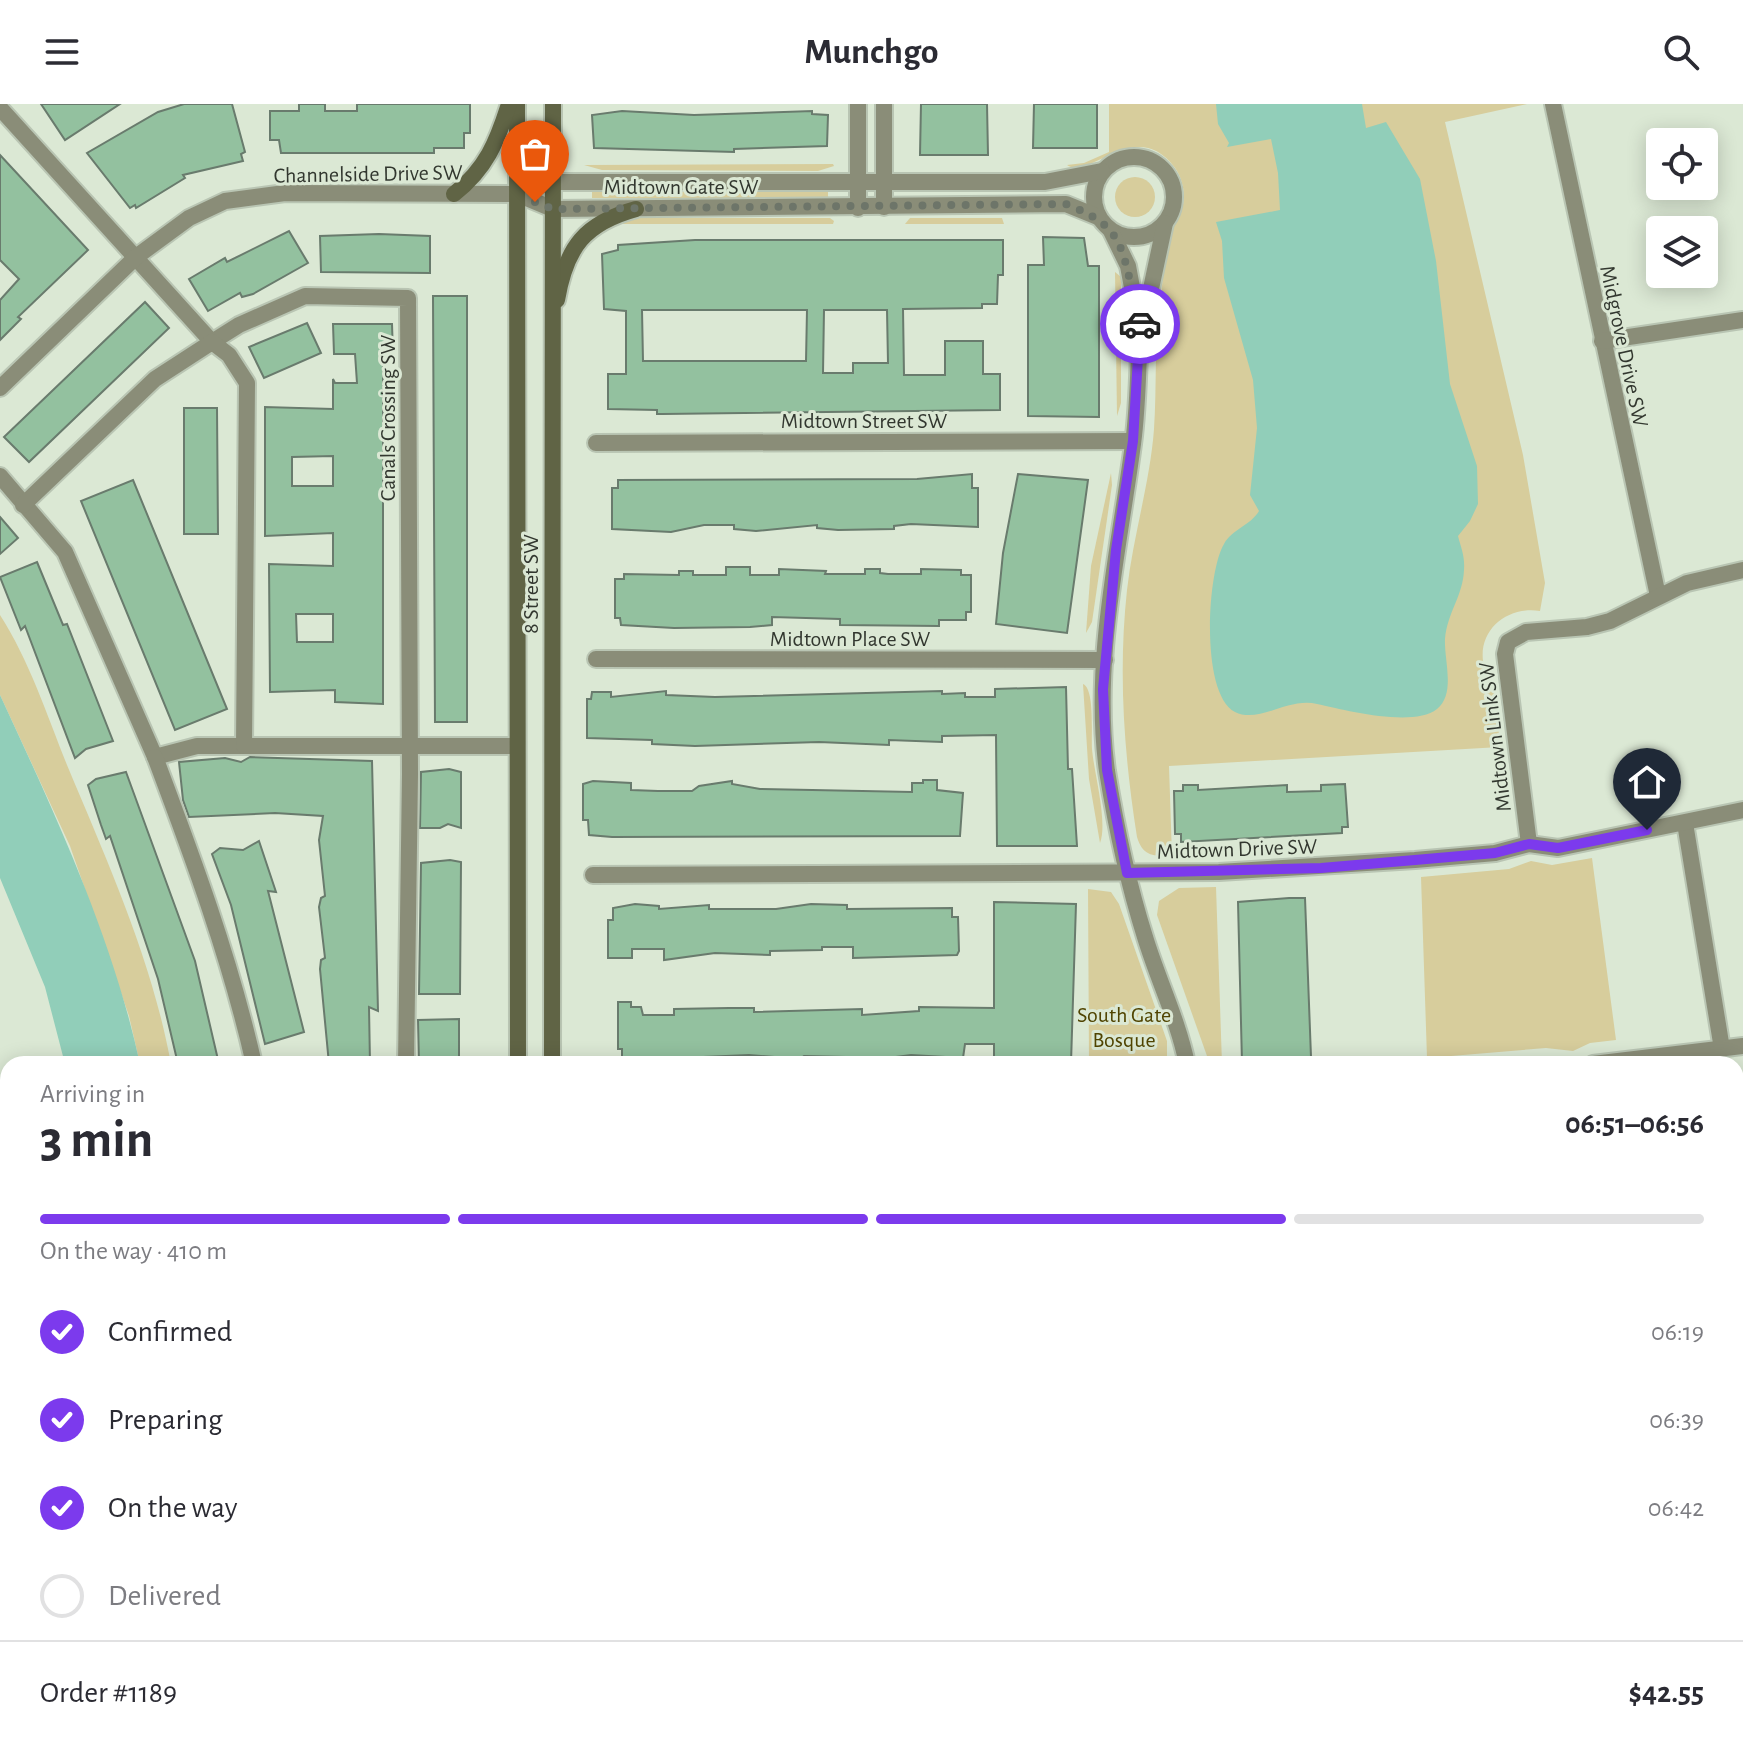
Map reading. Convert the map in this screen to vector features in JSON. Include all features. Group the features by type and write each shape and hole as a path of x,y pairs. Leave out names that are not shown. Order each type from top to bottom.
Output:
{"main road":[{"path":"454,194 471,180 490,157 509,104"},
{"name":"8 Street SW","path":"517,104 518,1056"},
{"name":"8 Street SW","path":"552,1056 553,104"},
{"path":"552,329 559,292 584,232 607,217 636,209"}],"street":[{"path":"858,104 858,208"},
{"path":"884,104 884,207"},
{"name":"Midgrove Drive SW","path":"1553,104 1658,596"},
{"path":"0,108 212,342 229,355 247,383 244,746"},
{"path":"1141,310 1134,298 1128,266 1111,230 1098,217 1093,202 1102,171 1129,157 1145,159 1159,166 1169,178 1174,193 1173,209 1165,223 1149,298 1141,310 1133,441 1116,550 1105,660 1107,770 1127,873 1144,936 1181,1035 1185,1056"},
{"name":"Midtown Gate SW","path":"517,194 552,182 1045,182 1102,171"},
{"name":"Channelside Drive SW","path":"0,388 136,257 189,218 225,201 285,193 517,194"},
{"name":"Midtown Gate SW","path":"517,194 553,209 1066,204 1098,217"},
{"path":"1111,230 1138,238 1153,233 1165,223"},
{"name":"Canals Crossing SW","path":"23,505 155,379 239,325 305,296 408,298 410,746 406,1056"},
{"path":"1602,341 1743,320"},
{"name":"Midtown Street SW","path":"596,443 1133,441"},
{"path":"0,476 65,552 155,757 207,895 238,993 252,1056"},
{"path":"1658,596 1687,583 1743,570"},
{"name":"Midtown Link SW","path":"1529,844 1505,654 1508,642 1526,632 1587,627 1610,621 1658,596"},
{"name":"Midtown Place SW","path":"596,659 1105,660"},
{"path":"155,757 197,746 517,746"},
{"name":"Midtown Drive SW","path":"593,875 1127,873 1321,868 1495,853 1529,844 1558,848 1743,810"},
{"path":"1685,823 1722,1049"},
{"path":"1662,1056 1743,1046"}],"green space":[{"path":"1109,104 1527,104 1445,122 1523,455 1545,583 1540,611 1517,612 1498,622 1491,629 1483,649 1485,669 1494,690 1500,747 1169,766 1172,856 1146,852 1137,837 1126,745 1123,652 1130,570 1152,449 1163,275 1184,193 1175,168 1160,153 1145,147 1130,148 1077,168 1067,165 1084,163 1109,152"},
{"path":"584,165 834,166 818,171 602,170"},
{"path":"1135,177 1149,183 1155,197 1149,211 1135,217 1121,211 1115,197 1121,183"},
{"path":"592,191 828,191 828,198 592,198"},
{"path":"640,218 830,218 834,221 833,224 614,224"},
{"path":"910,218 1002,218 1004,224 905,224"},
{"path":"1115,272 1121,277 1121,403 1117,416"},
{"path":"1111,473 1112,485 1092,622 1086,633 1091,566"},
{"path":"0,615 37,688 127,912 152,987 169,1056 138,1056 129,1016 70,846 0,695"},
{"path":"1083,684 1091,703 1092,749 1102,823 1100,843 1089,779"},
{"path":"1592,858 1616,1040 1590,1043 1573,1051 1546,1048 1427,1056 1421,877 1509,869 1531,861 1552,865"},
{"name":"South Gate Bosque","path":"1216,887 1222,1056 1207,1056 1157,915 1159,901 1179,888"},
{"name":"South Gate Bosque","path":"1088,889 1111,892 1119,904 1167,1041 1167,1056 1089,1056"}],"water":[{"path":"1216,104 1362,104 1366,128 1386,122 1420,179 1436,261 1450,384 1477,466 1478,504 1458,536 1464,570 1445,639 1446,695 1437,709 1426,714 1412,717 1378,716 1306,703 1244,715 1235,712 1224,701 1216,682 1210,632 1218,559 1227,539 1259,511 1250,495 1257,428 1253,380 1224,278 1222,241 1216,222 1280,210 1278,173 1271,139 1227,147 1229,143 1218,124"},
{"path":"0,695 61,830 98,922 138,1056 63,1056 45,987 0,878"}],"building":[{"path":"41,104 120,104 65,140"},
{"path":"184,104 232,104 245,152 241,154 243,161 183,175 185,178 136,208 135,205 130,208 87,153 158,112"},
{"path":"299,104 325,104 325,111 357,111 357,104 470,104 470,133 464,133 464,148 434,148 434,153 281,153 279,140 270,140 270,111 299,111"},
{"path":"921,104 987,104 988,155 920,155"},
{"path":"1034,104 1097,104 1097,148 1033,148"},
{"path":"622,111 694,115 812,111 812,114 828,115 827,146 734,149 734,152 594,148 592,115"},
{"path":"0,155 88,250 18,317 21,319 0,340 0,300 19,279 0,260"},
{"path":"289,231 308,263 253,294 242,297 240,293 208,311 189,279 225,258 227,262"},
{"path":"320,236 430,236 430,273 321,272"},
{"path":"1043,237 1084,238 1088,266 1099,266 1099,417 1028,416 1028,265 1044,265"},
{"path":"695,240 1003,240 1003,275 998,275 997,304 982,304 982,308 903,309 904,375 945,375 945,341 983,341 983,374 1000,374 1000,410 657,414 657,410 608,409 608,374 626,374 626,311 604,309 602,254 618,250 618,245","holes":["642,310 807,310 806,361 643,361","824,310 887,310 888,363 853,363 853,373 823,373"]},
{"path":"433,296 467,296 467,722 435,722"},
{"path":"145,302 169,328 29,462 4,437"},
{"path":"307,323 321,353 264,378 249,347"},
{"path":"333,324 392,324 393,354 383,354 383,704 335,702 335,690 270,692 269,564 333,566 333,533 265,536 265,407 333,409 333,379 335,383 357,383 355,354 334,354","holes":["333,456 333,486 292,486 292,457","296,614 333,614 333,642 297,642"]},
{"path":"184,408 217,408 218,534 184,534"},
{"path":"972,474 972,488 978,488 978,527 911,524 894,526 894,529 838,530 817,528 817,525 756,531 734,529 734,525 704,525 671,532 612,529 612,488 618,488 618,480 917,479"},
{"path":"1018,474 1088,480 1067,633 996,624 1003,553"},
{"path":"133,480 227,709 175,730 81,501"},
{"path":"0,517 18,538 0,554"},
{"path":"37,562 63,625 67,624 113,741 86,749 75,758 25,626 21,630 0,577"},
{"path":"726,567 750,567 750,575 779,575 779,569 826,571 825,574 865,574 865,569 880,569 880,573 888,574 921,574 921,569 961,570 961,575 971,575 971,612 966,612 966,620 939,620 939,626 840,625 840,619 772,617 772,625 674,628 621,625 620,618 615,618 615,579 624,579 624,574 679,575 679,571 693,571 693,575 726,575"},
{"path":"1066,687 1068,769 1072,769 1077,846 997,846 996,735 942,736 942,742 889,740 889,745 819,742 695,746 652,744 652,740 587,738 587,699 591,699 592,692 611,692 611,697 666,691 666,695 715,697 942,691 942,694 965,693 965,697 995,697 995,689"},
{"path":"250,757 372,761 378,1011 369,1007 370,1056 328,1056 320,969 321,960 325,958 319,907 321,898 325,896 319,840 323,816 275,813 189,817 183,800 179,762 225,758 241,762"},
{"path":"449,769 461,772 461,828 448,824 440,828 420,828 421,772"},
{"path":"126,772 195,961 217,1056 176,1056 158,979 110,836 106,839 88,785 96,779"},
{"path":"923,780 937,780 937,790 963,793 960,836 612,837 589,835 588,820 583,820 583,784 593,781 631,783 631,790 658,791 692,791 699,786 732,781 732,784 760,789 912,792 912,783 923,783"},
{"path":"1345,784 1348,827 1342,827 1342,833 1181,842 1181,834 1175,834 1174,791 1183,791 1183,785 1198,785 1198,790 1287,785 1287,792 1321,791 1321,785"},
{"path":"259,841 276,892 268,891 304,1032 265,1044 231,905 212,854 220,848 243,850"},
{"path":"461,862 460,994 419,994 421,863"},
{"path":"1305,898 1311,1056 1242,1056 1238,902"},
{"path":"994,902 1076,904 1071,1056 994,1056 994,1044 965,1044 963,1056 622,1056 622,1049 618,1049 618,1002 631,1002 631,1007 641,1007 643,1015 674,1015 674,1009 754,1008 754,1012 862,1009 862,1015 919,1011 919,1007 994,1008"},
{"path":"635,904 659,906 659,909 709,905 709,909 776,909 811,904 847,905 847,909 952,908 952,917 958,917 959,951 957,955 853,958 853,947 822,947 822,950 770,951 770,955 715,953 664,960 664,949 632,949 632,958 608,958 608,920 613,920 613,908"},
{"path":"459,1019 459,1056 419,1056 418,1020"}],"way so far":[{"path":"535,202 553,209 1013,207 1066,204 1098,217 1111,230 1128,266 1134,298 1141,310 1140,324"}],"route":[{"path":"1140,324 1133,441 1116,550 1103,689 1107,770 1127,873 1321,868 1495,853 1529,844 1558,848 1647,830"}]}
